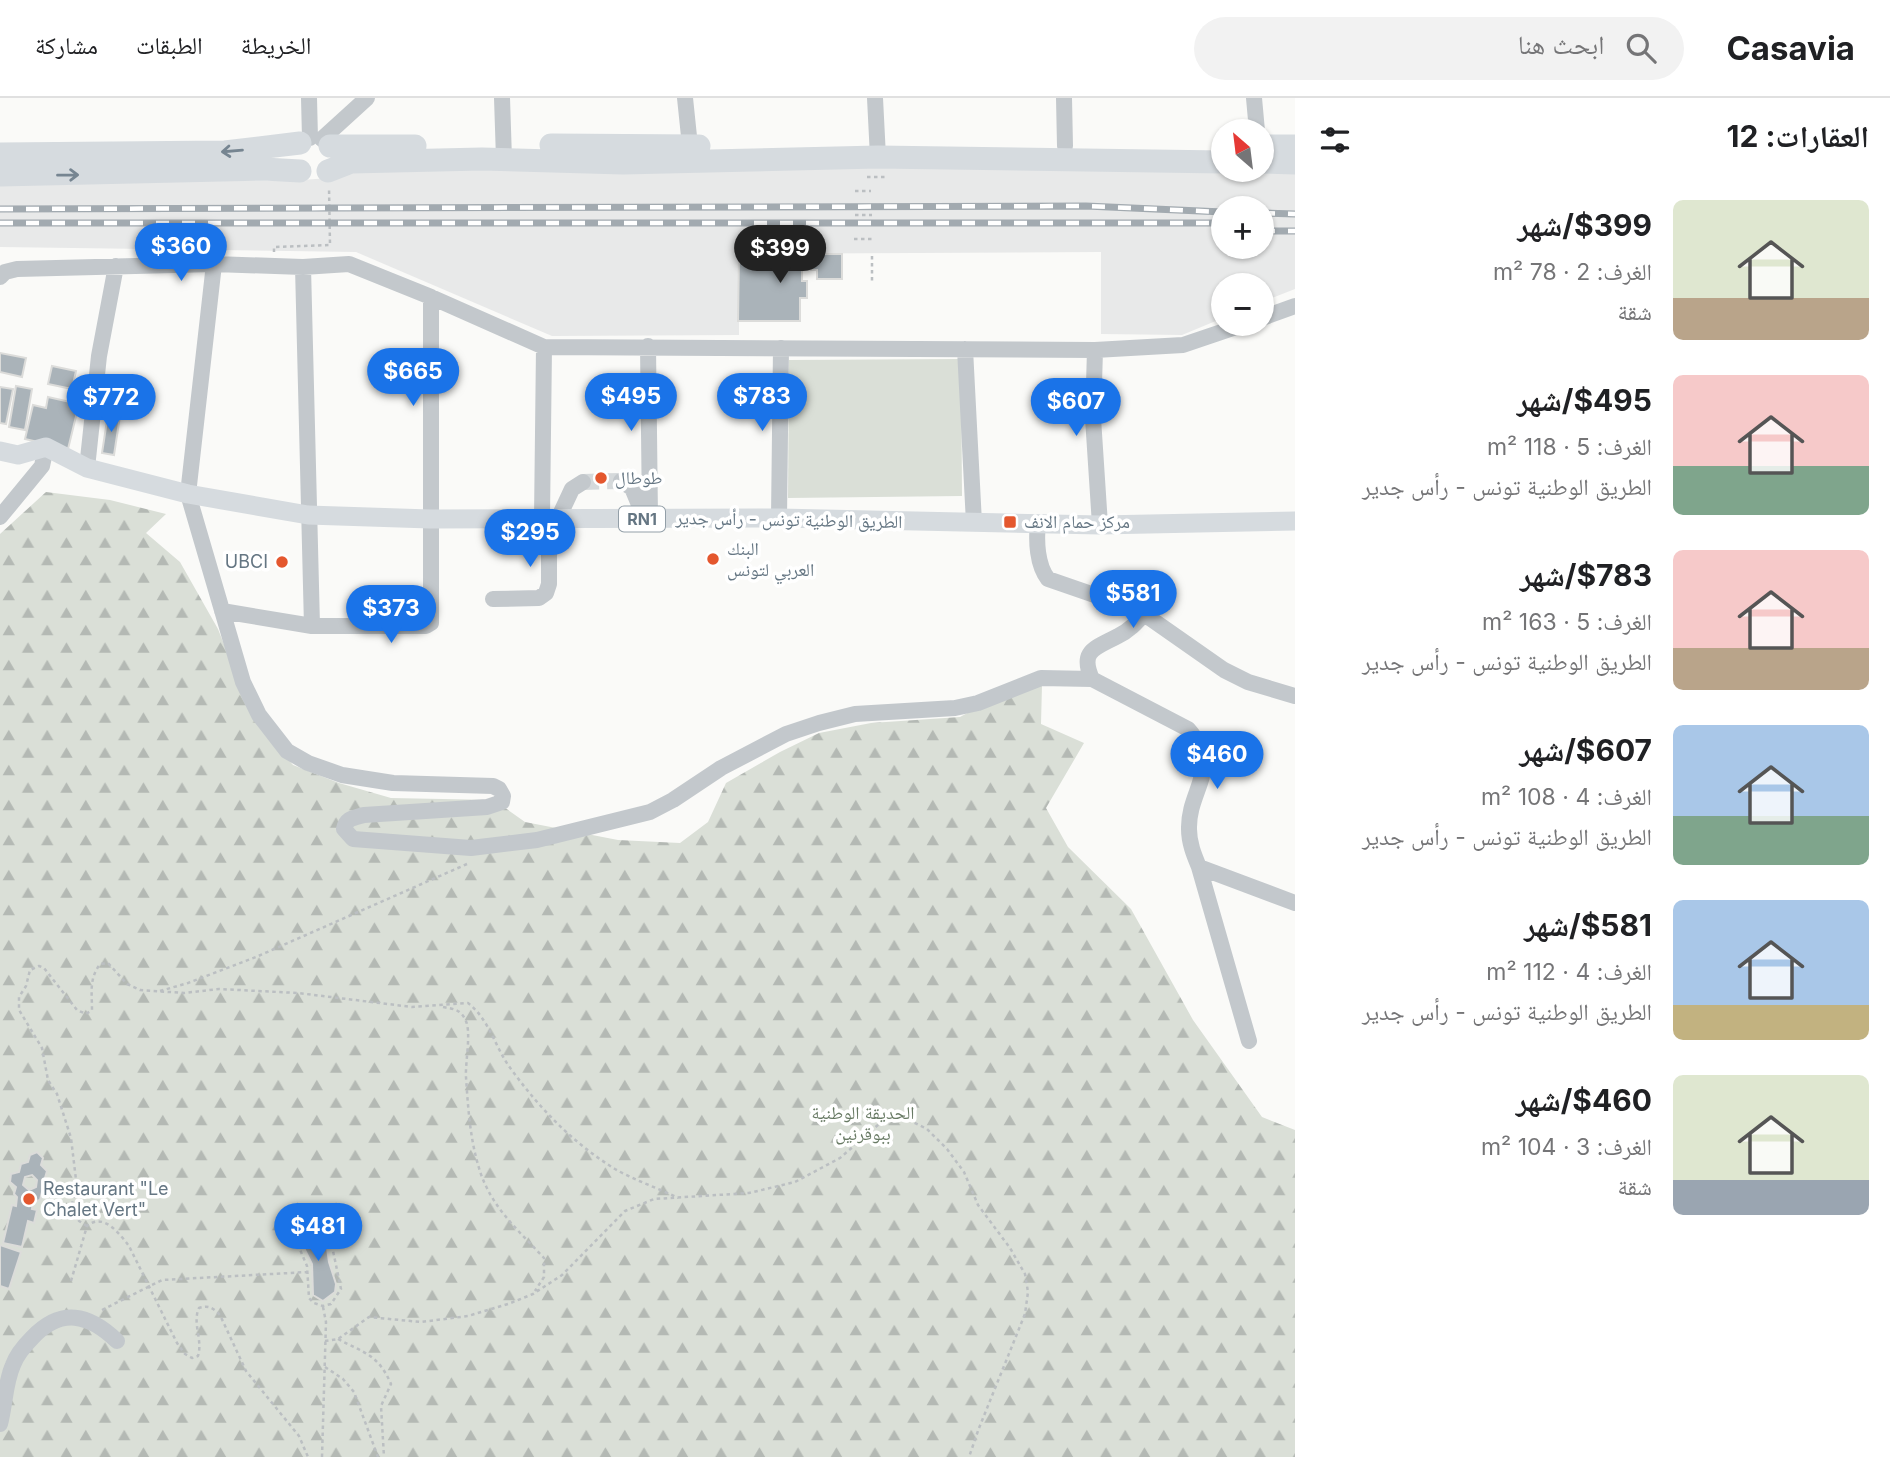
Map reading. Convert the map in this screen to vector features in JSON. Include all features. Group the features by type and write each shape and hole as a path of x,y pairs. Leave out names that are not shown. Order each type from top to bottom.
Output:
{"highway":[{"path":"300,171 294,157 316,141"},
{"path":"316,141 334,157 328,171"},
{"path":"0,154 225,152 316,141 504,152 623,163 1211,162"},
{"path":"0,174 300,171 314,176 351,162 504,152 690,146 878,164 1065,146 1211,146"},
{"path":"1274,146 1295,146"},
{"path":"1274,162 1295,163"}],"main road":[{"name":"الطريق الوطنية تونس - رأس جدير","path":"46,447 86,468 187,494 308,515 430,519 779,518 1100,525 1295,522"},
{"path":"0,450 18,455 46,447"}],"street":[{"path":"309,98 316,141"},
{"path":"316,141 367,98"},
{"path":"502,98 504,152"},
{"path":"685,98 690,146"},
{"path":"875,98 878,164"},
{"path":"1064,98 1065,146"},
{"path":"1254,98 1256,119"},
{"path":"214,264 187,494 243,682 260,715 287,751 308,763 342,775 393,783 493,786 499,789 503,796 502,802 487,807 350,818 345,823 344,830 353,839 471,848 537,840 650,812 721,768 786,734 819,723 855,714 955,708 978,703 1041,678 1093,679 1188,729 1199,742 1203,774 1189,828 1192,849 1249,1041"},
{"path":"0,277 5,272 17,269 214,264 303,267 349,264 544,347 1095,350 1183,345 1211,336"},
{"path":"86,468 99,356 116,267"},
{"path":"303,267 312,626"},
{"path":"222,611 312,626 429,625 432,621 431,297"},
{"path":"1274,314 1295,306"},
{"path":"647,518 648,346"},
{"path":"493,599 539,598 547,593 549,584 550,519 544,347"},
{"path":"779,518 781,348"},
{"path":"965,349 974,523"},
{"path":"1095,350 1093,418 1100,525"},
{"path":"0,517 41,466 46,447"},
{"path":"621,481 632,488 647,518"},
{"path":"550,519 572,489 583,482"},
{"path":"1038,523 1037,538 1042,567 1048,579 1144,614 1224,670 1248,682 1295,696"},
{"path":"1093,679 1087,668 1088,655 1101,643 1131,628 1144,614"},
{"path":"1199,867 1293,898"},
{"path":"0,1424 13,1365 19,1353 42,1326 58,1319 76,1317 103,1327 117,1341"}],"path":[{"path":"855,191 871,191"},
{"path":"274,247 330,245 328,194"},
{"path":"855,215 872,215"},
{"path":"855,239 872,239"},
{"path":"872,256 872,282"},
{"path":"157,991 188,984 256,957 476,860"},
{"path":"87,1226 79,1221 71,1207 77,1188 71,1138 57,1094 48,1080 42,1048 19,1010 19,997 26,986 30,970 39,966 44,968 77,1010 86,1014 92,1010 90,986 94,973 100,964 108,963 127,985 141,990 184,993 219,989 298,993 412,1007 442,1006 459,1010 467,1021 466,1076 472,1136 479,1168 489,1193 506,1220 544,1258 544,1277 533,1293"},
{"path":"442,1006 454,1002 468,1003 478,1011 506,1063 542,1109 574,1139 616,1169 678,1198"},
{"path":"325,1341 338,1339 369,1317 421,1322 468,1316 508,1304 562,1276 625,1211 654,1199 749,1193 796,1182 840,1158 879,1124 894,1118 911,1121 926,1129 947,1149 964,1172 978,1205 1025,1273 1028,1292 1025,1314 969,1457"},
{"path":"308,1220 316,1224 332,1246 341,1283 339,1295 331,1304 323,1306 309,1298 306,1291 308,1272 292,1231 295,1224 308,1220"},
{"path":"71,1281 87,1226 101,1221 118,1231 129,1246 185,1354 192,1358 198,1356 200,1349 196,1314 199,1308 206,1306 220,1315 246,1371 299,1436 308,1457"},
{"path":"100,1312 162,1280 308,1272"},
{"path":"322,1457 326,1322 323,1306"},
{"path":"338,1339 373,1355 391,1384 381,1406 384,1457"},
{"path":"324,1367 342,1379 354,1392 378,1457"}],"shaded area":[{"path":"353,163 1211,170 1211,182 1274,182 1274,169 1295,166 1295,289 1274,297 1274,273 1211,273 1211,323 1182,335 1101,334 1101,252 739,254 739,335 552,336 356,252 0,247 0,177 287,181 330,178"}],"green space":[{"path":"961,359 962,496 788,498 789,360"},
{"name":"الحديقة الوطنية ببوقرنين","path":"46,492 110,500 166,514 146,533 180,562 218,629 254,720 293,765 339,783 391,798 494,800 525,822 618,840 680,843 708,822 726,783 819,733 871,723 960,717 991,700 1042,685 1041,724 1084,743 1046,808 1068,847 1131,909 1193,1020 1262,1117 1295,1130 1295,1457 0,1457 0,534"}],"building":[{"path":"739,254 762,254 761,263 781,263 782,254 842,254 842,279 817,279 817,270 802,270 802,281 807,281 807,298 800,298 800,321 738,321"},
{"path":"0,353 26,358 22,377 0,372"},
{"path":"52,366 76,371 72,389 48,384"},
{"path":"16,386 32,389 25,430 9,427"},
{"path":"0,387 13,389 6,424 0,423"},
{"path":"48,397 79,404 68,449 25,439 33,405 46,408"},
{"path":"108,414 120,416 114,455 102,453"},
{"name":"Restaurant \"Le Chalet Vert\"","path":"37,1152 43,1158 41,1165 47,1171 45,1178 51,1183 49,1190 42,1192 40,1200 33,1202 32,1209 37,1210 34,1223 28,1221 22,1247 3,1243 12,1205 16,1206 16,1187 10,1182 11,1174 19,1172 21,1164 28,1162 30,1155","holes":["32,1175 37,1180 36,1187 29,1190 23,1185 25,1177"]},
{"path":"307,1225 313,1228 327,1248 336,1284 335,1292 323,1301 313,1295 312,1264 298,1236 299,1228"},
{"path":"0,1245 21,1252 9,1289 0,1286"}],"tunnel":[{"path":"583,482 621,481"}],"railway":[{"path":"0,209 1086,206 1211,211"},
{"path":"1274,213 1295,214"},
{"path":"0,223 1211,223"},
{"path":"1274,231 1295,231"}],"place":[{"name":"طوطال","path":"601,478"},
{"name":"مركز حمام الانف","path":"1010,522"},
{"name":"البنك العربي لتونس","path":"713,559"},
{"name":"UBCI","path":"282,562"},
{"name":"Restaurant \"Le Chalet Vert\"","path":"29,1199"}]}
